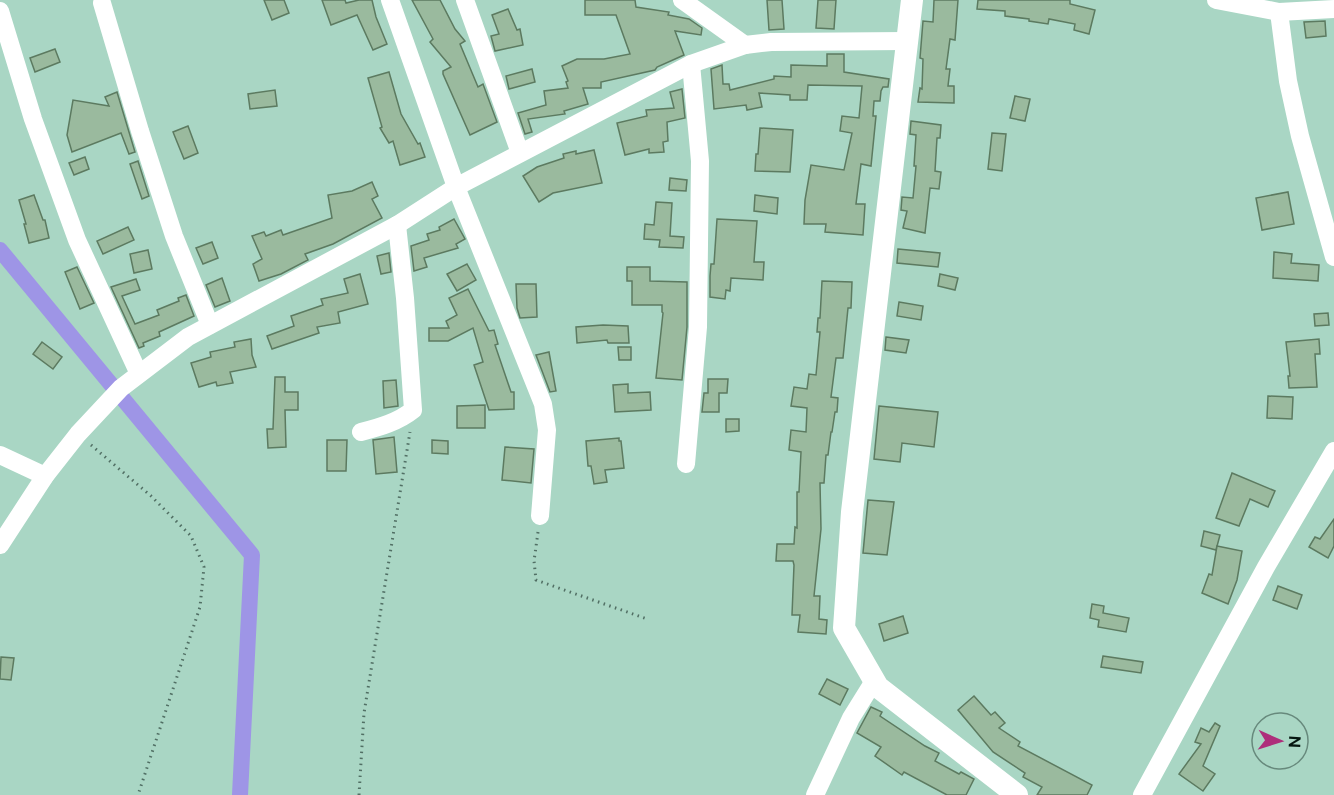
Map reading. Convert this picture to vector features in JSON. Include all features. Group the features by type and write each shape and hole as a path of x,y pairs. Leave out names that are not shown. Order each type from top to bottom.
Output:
{"street":[{"path":"390,0 456,187 543,404 547,430 540,516"},
{"path":"465,0 520,153"},
{"path":"682,0 745,45"},
{"path":"912,0 852,512 844,628 878,687 1017,795"},
{"path":"1216,0 1279,12 1334,9"},
{"path":"102,3 174,236 210,325"},
{"path":"0,11 33,119 77,240 139,374"},
{"path":"1279,12 1288,81 1300,136 1334,257"},
{"path":"0,544 45,476 78,434 116,392 188,337 397,225 456,187 691,64 745,45 771,42 907,41"},
{"path":"686,464 698,327 700,161 691,64"},
{"path":"361,432 405,417 413,410 397,225"},
{"path":"1142,795 1266,567 1334,451"},
{"path":"0,455 45,476"},
{"path":"815,795 851,718 874,681"}],"path":[{"path":"359,795 364,713 413,410"},
{"path":"78,434 151,496 191,536 204,567 200,607 138,795"},
{"path":"540,516 534,561 536,580 647,619"}],"building":[{"path":"264,0 284,0 289,13 272,20"},
{"path":"322,0 345,0 346,3 372,0 387,44 373,50 357,15 331,25"},
{"path":"412,0 440,0 455,29 465,41 460,44 478,87 483,84 497,122 470,135 443,74 443,71 451,67 430,42 433,39"},
{"path":"585,0 635,0 636,7 669,12 668,15 689,19 702,28 701,35 675,31 684,55 655,70 601,82 601,88 583,88 588,104 564,111 565,114 528,119 532,132 525,134 518,113 546,105 544,91 568,88 566,82 568,81 562,66 577,59 604,59 630,54 616,15 585,15"},
{"path":"767,0 782,0 784,29 769,30"},
{"path":"818,0 836,0 834,29 816,28"},
{"path":"934,0 958,0 955,40 950,39 946,69 950,69 948,86 954,86 954,103 918,102 920,88 922,89 923,59 920,58 923,21 933,22"},
{"path":"978,0 1070,0 1070,4 1095,10 1089,34 1074,30 1075,24 1049,19 1048,24 1005,16 1005,11 977,9"},
{"path":"508,9 517,30 520,29 523,45 495,51 491,36 499,34 492,15"},
{"path":"1325,21 1326,36 1306,38 1304,22"},
{"path":"55,49 60,62 35,72 30,58"},
{"path":"827,54 844,54 844,72 889,79 888,87 883,87 881,91 880,101 874,101 873,116 876,116 871,166 861,164 856,204 865,204 863,235 825,232 826,224 804,224 805,200 811,165 844,170 852,133 840,131 842,116 859,118 862,86 808,85 807,100 790,100 790,95 759,93 762,107 747,110 746,105 714,109 711,69 722,65 723,84 729,84 730,90 774,79 774,76 791,77 791,65 827,66"},
{"path":"532,69 535,82 509,89 506,76"},
{"path":"389,72 401,114 418,144 420,143 425,157 400,165 393,141 389,143 380,128 382,127 368,78"},
{"path":"682,89 685,118 667,122 668,141 663,142 664,152 649,153 649,149 625,155 617,123 647,116 646,110 674,108 670,92"},
{"path":"275,90 277,106 250,109 248,94"},
{"path":"117,92 135,152 129,154 121,133 72,152 67,135 73,100 109,106 105,97"},
{"path":"1015,96 1030,99 1025,121 1010,118"},
{"path":"911,121 941,125 940,138 937,138 935,171 941,172 939,189 930,188 925,233 903,228 907,211 901,210 902,197 913,198 916,166 914,166 916,135 910,134"},
{"path":"188,126 198,153 184,159 173,132"},
{"path":"760,128 793,130 790,172 755,171"},
{"path":"992,133 1006,134 1002,171 988,169"},
{"path":"594,150 602,183 553,193 539,202 523,176 537,167 564,158 563,154"},
{"path":"85,157 89,169 74,175 69,163"},
{"path":"138,161 149,196 142,199 130,164"},
{"path":"670,178 687,180 686,191 669,190"},
{"path":"372,182 378,196 372,199 382,218 333,244 305,254 308,260 281,274 259,281 253,264 262,259 252,236 264,232 266,236 281,230 283,235 332,218 328,195 352,191"},
{"path":"1288,192 1294,224 1262,230 1256,198"},
{"path":"34,195 43,220 45,220 49,238 29,243 19,200"},
{"path":"755,195 778,198 777,214 754,211"},
{"path":"656,202 672,203 670,236 684,237 683,248 659,247 660,240 644,239 645,224 654,225"},
{"path":"454,219 465,239 456,244 458,248 424,258 427,267 414,271 411,246 429,240 427,234 440,230 439,227"},
{"path":"717,219 757,221 754,262 764,262 763,280 731,278 730,291 726,290 725,299 710,297 711,264 714,264"},
{"path":"128,227 134,240 103,254 97,241"},
{"path":"212,242 218,258 203,264 196,248"},
{"path":"898,249 940,253 938,267 897,263"},
{"path":"148,250 152,269 134,273 130,254"},
{"path":"1274,252 1292,254 1291,263 1319,265 1318,281 1273,278"},
{"path":"389,253 391,272 381,274 377,256"},
{"path":"467,264 476,280 457,291 447,274"},
{"path":"77,267 94,303 80,309 65,272"},
{"path":"627,267 650,267 650,281 687,282 687,327 682,380 656,378 662,305 632,305 632,281 627,281"},
{"path":"360,274 368,304 338,312 340,323 317,327 319,333 272,349 267,336 294,326 291,316 323,305 321,299 348,293 344,279"},
{"path":"940,274 958,278 955,290 938,286"},
{"path":"222,278 230,301 215,307 206,285"},
{"path":"136,279 140,290 122,296 135,324 159,315 157,310 179,301 178,298 186,295 194,316 159,332 160,336 143,343 144,346 139,348 111,287"},
{"path":"822,281 852,282 851,308 848,308 843,358 836,358 831,397 838,398 837,412 835,412 828,455 826,455 824,483 820,483 821,529 814,596 820,596 819,619 827,620 826,634 798,632 800,615 792,615 793,561 776,561 777,544 794,544 795,527 797,528 797,492 799,492 801,452 789,450 791,430 806,432 807,408 791,406 794,387 807,389 809,374 816,375"},
{"path":"516,284 536,284 537,317 520,318 517,308"},
{"path":"468,289 489,331 494,330 498,344 495,345 511,392 514,392 514,409 489,410 474,365 483,362 473,328 448,341 429,341 429,328 449,328 446,321 457,315 449,298"},
{"path":"899,302 923,306 921,320 897,316"},
{"path":"1328,313 1329,325 1315,326 1314,314"},
{"path":"628,326 629,343 608,343 607,340 577,343 576,327"},
{"path":"886,337 909,340 906,353 885,350"},
{"path":"251,339 252,355 256,367 230,372 233,383 217,386 216,382 199,387 191,363 211,357 210,352 235,347 234,342"},
{"path":"1319,339 1320,354 1315,354 1317,387 1289,388 1286,342"},
{"path":"42,342 62,357 53,369 33,354"},
{"path":"618,347 631,347 631,360 619,360"},
{"path":"549,352 556,391 550,392 536,355"},
{"path":"275,377 285,377 285,392 298,392 298,410 285,410 286,447 268,448 267,429 273,429"},
{"path":"708,379 728,379 727,393 719,393 719,412 702,412 704,393 708,393"},
{"path":"396,380 398,406 384,408 383,381"},
{"path":"628,384 628,393 650,392 651,410 615,412 613,385"},
{"path":"1268,396 1293,397 1292,419 1267,418"},
{"path":"485,405 485,428 457,428 457,406"},
{"path":"879,406 938,412 934,447 902,443 900,462 874,459"},
{"path":"726,419 739,419 739,431 726,432"},
{"path":"394,437 397,472 376,474 373,440"},
{"path":"619,438 624,468 605,470 607,482 594,484 591,466 588,466 586,441"},
{"path":"327,440 347,440 346,471 327,471"},
{"path":"432,440 448,441 448,454 432,453"},
{"path":"505,447 534,449 531,483 502,480"},
{"path":"1232,473 1275,491 1268,507 1250,499 1239,526 1216,518"},
{"path":"868,500 894,502 887,555 863,553"},
{"path":"1334,519 1334,546 1328,558 1309,547 1315,537 1320,539"},
{"path":"1204,531 1220,535 1216,550 1201,546"},
{"path":"1217,546 1242,551 1237,580 1228,604 1202,593 1209,574 1212,575"},
{"path":"1278,586 1302,595 1297,609 1273,600"},
{"path":"1092,604 1104,606 1103,613 1129,618 1126,632 1098,627 1099,620 1090,618"},
{"path":"903,616 908,633 884,641 879,624"},
{"path":"1103,656 1143,662 1141,673 1101,667"},
{"path":"1,657 14,658 11,680 0,679"},
{"path":"827,679 848,689 840,705 819,694"},
{"path":"974,696 991,715 995,712 1005,723 999,728 1020,742 1018,746 1092,785 1087,795 1037,795 1042,787 1023,777 1025,773 993,752 958,710"},
{"path":"871,707 882,712 880,716 939,753 935,761 974,779 966,795 947,795 904,772 902,775 875,756 881,747 857,733"},
{"path":"1215,723 1220,726 1203,766 1215,774 1203,791 1179,774 1201,744 1195,742 1201,728 1209,732"}],"waterway":[{"path":"0,250 252,555 240,795"}]}
